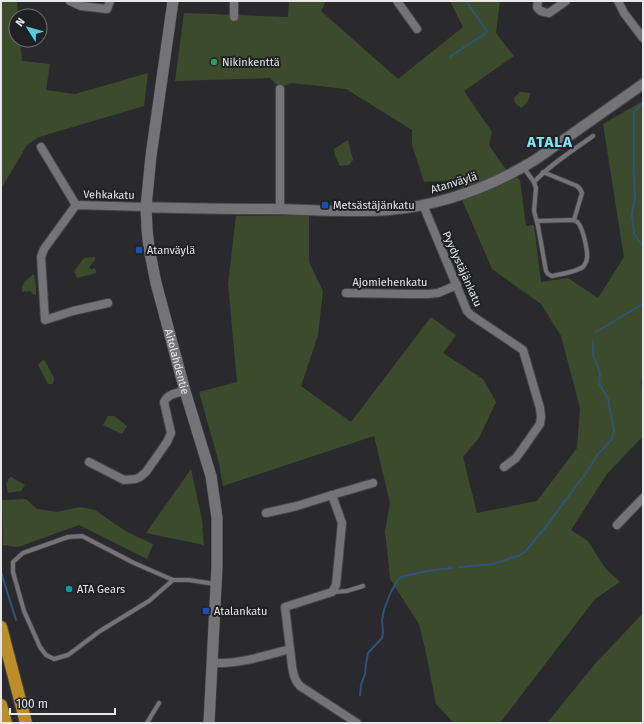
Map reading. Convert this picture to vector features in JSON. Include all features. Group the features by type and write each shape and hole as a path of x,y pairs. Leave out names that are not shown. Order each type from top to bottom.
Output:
{"highway":[{"path":"1,627 26,723"},
{"path":"1,705 6,723"}],"main road":[{"name":"Aitolahdentie","path":"173,1 151,156 146,207 148,238 156,283 185,391 211,476 217,518 217,566 209,723"}],"street":[{"path":"70,1 81,6 107,9 110,1"},
{"path":"234,1 234,17"},
{"path":"397,1 417,29"},
{"path":"538,1 538,10 549,13 566,1"},
{"path":"618,1 624,13 643,38"},
{"name":"Atanväylä","path":"146,207 366,211 388,210 424,205 463,195 494,182 523,167 643,84"},
{"path":"280,89 280,209"},
{"path":"41,147 76,206"},
{"name":"Pyydystäjänkatu","path":"424,205 467,311 523,350 540,408 540,424 516,458 504,467"},
{"name":"Vehkakatu","path":"108,303 73,311 44,320 40,257 44,249 76,206 146,207"},
{"name":"Ajomiehenkatu","path":"346,294 438,293 457,285"},
{"path":"88,462 124,480 140,477 146,472 167,442 171,433 164,402 165,400 170,395 185,391"},
{"path":"266,513 297,506 373,483"},
{"path":"332,495 342,523 336,585 332,592 285,607 294,676 297,682 357,723"},
{"path":"617,525 643,498"},
{"path":"213,663 230,664 290,649"}],"lane":[{"path":"534,182 554,163 593,136"},
{"path":"523,167 534,182 536,188 534,211 546,271 552,276 578,270 586,264 587,254 582,229 579,224 574,220 537,221"},
{"path":"543,172 577,186 582,192 574,220"},
{"path":"173,580 149,601 100,631 68,655 54,659 46,655 40,647 24,611 13,572 13,562 24,553 68,537 82,536 134,563 173,580 188,580 216,584"},
{"path":"332,592 347,591 363,586"},
{"path":"147,723 159,703"}],"green space":[{"path":"1,1 17,1 17,8 8,8 8,48 21,48 22,61 50,64 46,90 75,94 148,73 144,106 39,137 27,145 1,189"},
{"path":"289,1 326,1 321,11 398,79 463,27 450,1 500,1 496,33 514,56 464,91 492,132 489,145 504,167 520,180 526,226 534,225 541,282 568,278 598,298 624,257 603,124 643,101 643,381 641,381 643,394 643,436 607,474 571,530 588,541 605,568 620,582 595,599 500,723 454,723 436,704 419,624 390,579 385,531 390,503 374,436 223,486 219,463 199,392 237,382 228,284 236,216 309,215 309,262 323,291 318,335 301,386 351,422 431,317 456,335 443,353 483,379 496,402 479,438 463,457 477,513 537,501 577,448 580,408 561,336 541,304 492,269 463,202 461,180 424,182 412,145 412,130 346,89 291,83 280,88 269,77 175,81 184,13 288,17"},
{"path":"520,92 530,93 527,103 521,108 515,103 514,98"},
{"path":"348,140 353,160 349,165 340,166 335,156 334,149"},
{"path":"95,257 95,260 89,267 91,269 95,268 96,273 77,278 74,271 84,258"},
{"path":"34,274 36,295 30,291 22,292 24,284"},
{"path":"43,360 54,378 53,384 48,384 38,365"},
{"path":"108,416 114,416 127,426 122,434 103,425"},
{"path":"191,469 202,520 204,545 146,533"},
{"path":"11,477 25,485 21,491 8,493 6,483"},
{"path":"26,499 37,509 57,512 80,507 95,510 127,532 153,544 147,559 79,525 18,547 3,545 2,500"},
{"path":"643,613 643,723 547,723 594,665"}],"waterway":[{"path":"450,58 487,31 466,1"},
{"path":"643,104 634,112 635,198 632,213 634,234 643,246"},
{"path":"596,332 641,305 643,302"},
{"path":"459,567 493,564 525,552 548,524 598,454 611,440 614,431 608,399 599,383 600,373 593,355 593,341"},
{"path":"360,695 368,653 382,638 382,620 384,610 397,581 401,577 427,571 452,568"},
{"path":"1,572 16,620"}],"place":[{"name":"Nikinkenttä","path":"214,62"},
{"name":"Metsästäjänkatu","path":"325,205"},
{"name":"Atanväylä","path":"139,250"},
{"name":"ATA Gears","path":"69,589"},
{"name":"Atalankatu","path":"206,611"}],"district":[{"name":"ATALA","path":"550,142"}]}
